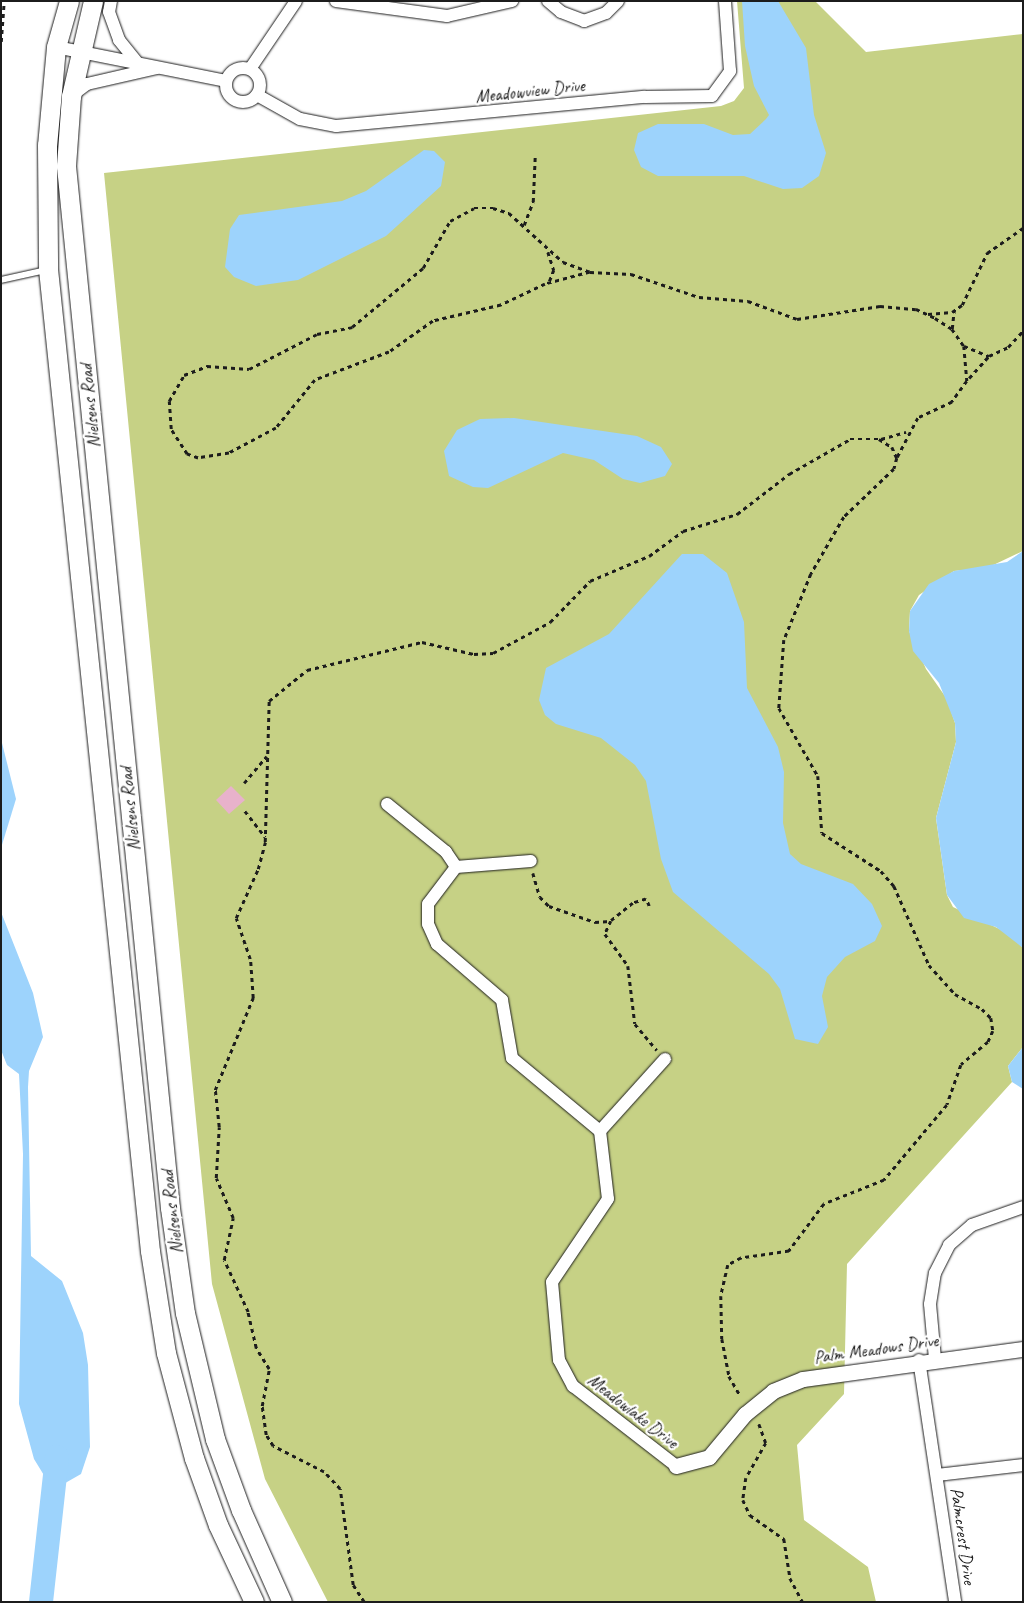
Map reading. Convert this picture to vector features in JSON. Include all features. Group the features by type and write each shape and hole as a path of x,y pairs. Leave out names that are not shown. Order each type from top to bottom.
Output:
{"main road":[{"name":"Nielsens Road","path":"69,1 56,46 47,145 48,269 156,1298 194,1458 218,1525 254,1602"},
{"name":"Nielsens Road","path":"93,1 80,50 71,96 66,166 170,1208 185,1313 216,1439 241,1510 282,1602"}],"street":[{"path":"111,1 109,12 119,40 136,61"},
{"path":"250,69 296,1"},
{"path":"336,1 447,16 512,1"},
{"path":"548,1 561,12 584,21 606,13 618,1"},
{"name":"Meadowview Drive","path":"257,95 300,119 336,126 645,97 712,96 730,71 725,1"},
{"path":"56,46 226,81"},
{"path":"71,96 87,84 159,67"},
{"path":"250,69 260,83 257,95 238,102 228,95 226,81 235,70 250,69"},
{"path":"388,804 446,852 456,867"},
{"path":"532,861 456,867 428,904 428,924 436,944 502,1000 512,1058 600,1132 665,1060"},
{"name":"Meadowlake Drive","path":"600,1132 608,1199 552,1282 560,1360 573,1386 676,1466"},
{"path":"935,1359 930,1304 935,1273 948,1245 972,1225 1023,1207"},
{"name":"Palm Meadows Drive","path":"676,1466 709,1456 744,1414 773,1391 830,1372 919,1360 1023,1350"},
{"name":"Palmcrest Drive","path":"919,1360 955,1602"},
{"name":"Palmcrest Drive","path":"937,1475 1023,1464"}],"lane":[{"path":"1,280 48,269"}],"path":[{"path":"1,42 4,1"},
{"path":"524,225 533,202 535,156"},
{"path":"590,272 548,250 524,225 493,208 462,212 450,221 423,268 369,317 352,327 303,340 264,365 249,369 207,366 184,374 169,401 171,429 187,454 198,458 228,453 276,428 315,380 389,352 433,321 501,305 549,283 590,272 631,274 699,297 748,301 797,319 880,306 937,315 962,306 987,253 1023,228"},
{"path":"548,250 554,270 549,283"},
{"path":"952,329 955,310"},
{"path":"922,312 952,329 964,346 968,382"},
{"path":"740,1395 729,1376 722,1339 721,1296 728,1265 740,1258 789,1251 824,1204 884,1180 946,1105 961,1065 988,1042 992,1032 991,1018 982,1009 955,994 929,965 894,886 881,871 822,833 818,776 780,708 784,640 810,574 844,517 886,481 907,431 918,418 952,402 989,356 1008,347 1023,331"},
{"path":"964,346 989,356"},
{"path":"364,1602 354,1584 340,1489 324,1472 273,1446 266,1434 262,1406 269,1369 252,1338 248,1312 224,1260 233,1218 216,1178 219,1127 215,1090 253,998 250,959 236,918 258,869 265,838 269,701 308,670 380,656 422,642 474,654 494,653 550,622 590,581 649,556 683,531 737,514 789,474 850,439 879,439 907,431"},
{"path":"879,439 892,446 897,458"},
{"path":"244,783 267,756"},
{"path":"245,811 265,838"},
{"path":"532,861 535,887 549,906 595,922 611,921"},
{"path":"649,906 646,899 640,900 611,921 605,934 628,966 635,1024 665,1060"},
{"path":"760,1424 766,1444 746,1478 743,1500 750,1515 784,1539 790,1578 803,1602"}],"green space":[{"path":"737,1 815,1 866,52 1023,34 1023,551 987,568 954,571 919,595 910,611 909,631 926,669 947,699 955,723 956,742 936,818 947,895 953,907 1010,934 1023,948 1023,1047 1008,1066 1012,1082 847,1264 844,1394 797,1445 804,1520 868,1567 876,1602 328,1602 265,1479 212,1284 104,173 721,106 734,101 744,88"}],"water":[{"path":"742,1 778,1 806,48 814,115 826,153 819,176 802,188 783,189 744,176 658,176 641,167 634,150 638,133 658,124 704,124 733,135 750,134 769,115 754,86 745,46"},
{"path":"424,150 434,151 445,162 441,186 386,236 298,280 256,286 234,277 225,267 230,229 239,215 342,201 366,191"},
{"path":"514,418 637,436 661,447 672,464 665,476 640,483 623,479 594,460 563,453 488,488 473,487 449,476 444,451 457,430 480,419"},
{"path":"1023,551 1023,948 996,927 964,918 947,895 936,818 956,742 955,723 939,683 913,651 909,631 910,611 929,584 954,571 1007,562"},
{"path":"682,554 703,554 727,573 744,622 747,688 778,747 784,772 783,823 790,854 801,864 853,884 872,904 882,926 875,941 845,957 827,977 822,996 828,1027 818,1044 795,1039 780,989 769,974 673,892 661,859 646,781 635,765 601,738 556,724 545,715 539,700 546,668 609,634"},
{"path":"1,739 16,799 1,848"},
{"path":"1,912 33,993 43,1037 29,1071 28,1087 31,1256 62,1281 83,1333 88,1365 90,1447 81,1474 53,1490 34,1459 19,1404 23,1154 19,1074 7,1065 1,1050"},
{"path":"1023,1047 1023,1089 1012,1082 1008,1066"}],"building":[{"path":"231,786 245,800 229,814 216,800"}],"waterway":[{"path":"41,1602 57,1457"}]}
